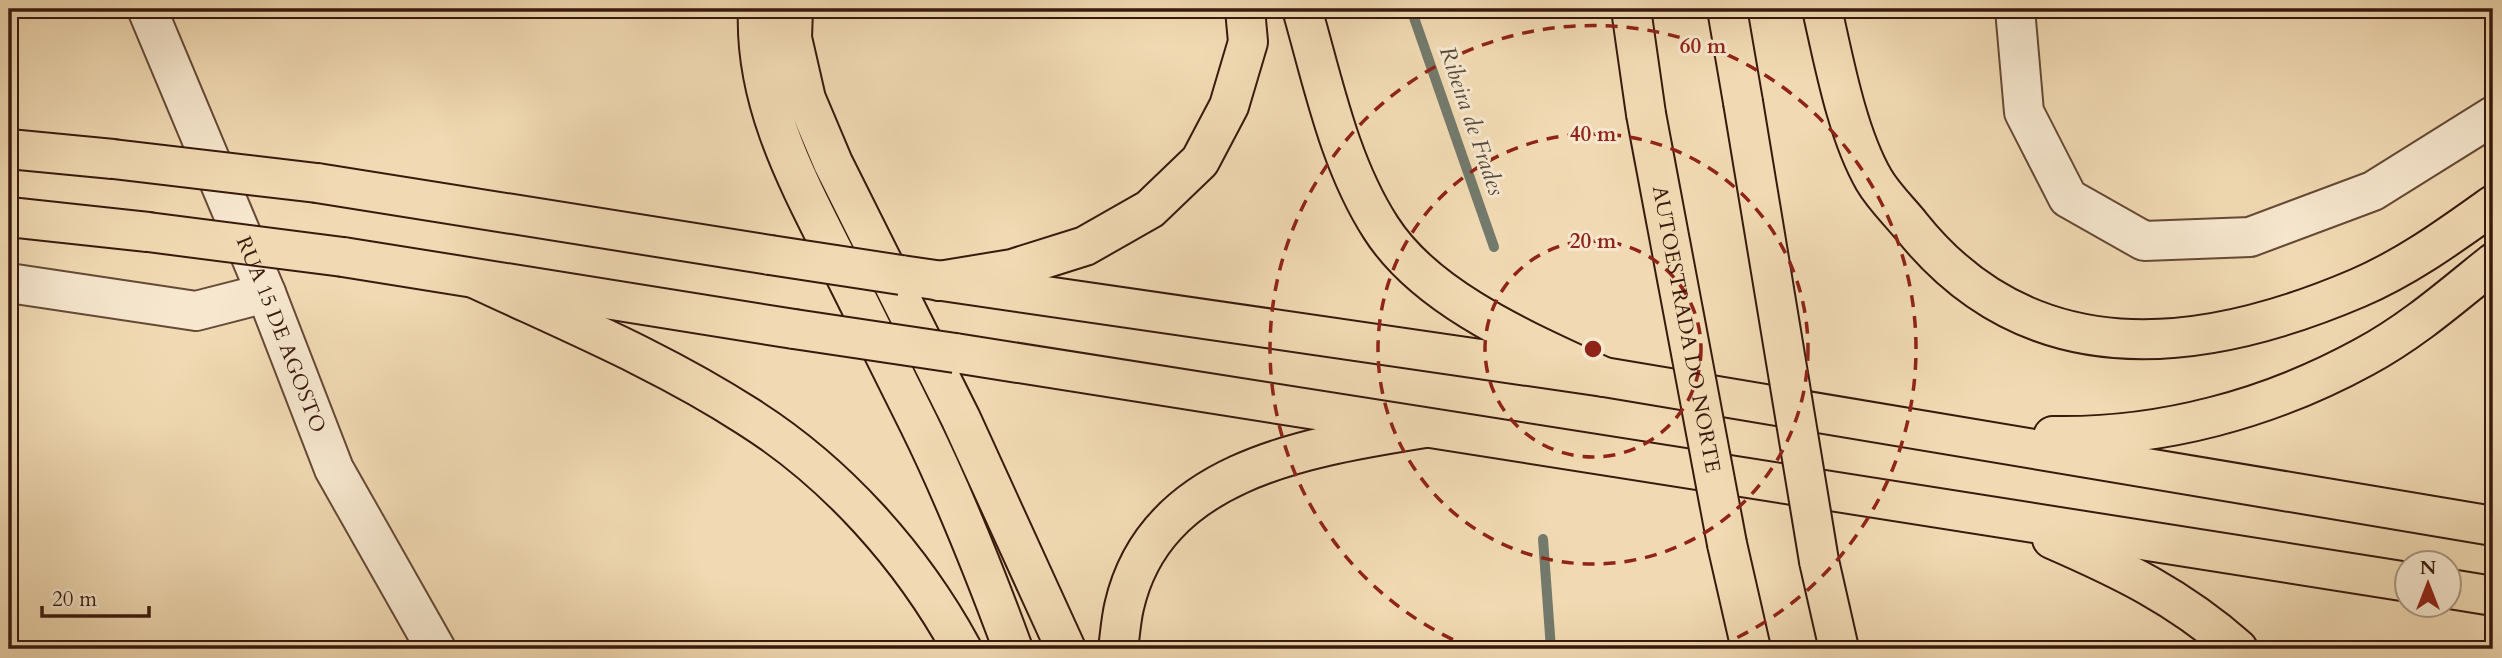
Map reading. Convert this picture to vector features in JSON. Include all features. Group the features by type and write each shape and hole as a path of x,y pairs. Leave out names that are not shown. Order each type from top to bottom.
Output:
{"highway":[{"path":"758,9 757,40 768,105 793,173 920,426 984,569 1013,649"},
{"path":"793,9 792,38 806,99 834,163 961,419 1066,649"},
{"path":"939,281 1012,269 1085,246 1150,209 1200,161 1229,106 1248,42 1245,9"},
{"path":"1302,9 1354,177 1381,229 1412,263 1457,301 1501,328 1604,377"},
{"name":"AUTOESTRADA DO NORTE","path":"1632,9 1646,114 1727,544 1751,649"},
{"path":"1727,9 1819,561 1839,649"},
{"path":"1822,9 1844,103 1874,180 1930,250 1981,295 2043,325 2111,339 2198,337 2262,323 2360,287 2438,244 2493,205"},
{"path":"9,149 317,183 939,281 1604,377 2493,526"},
{"path":"9,217 343,257 2394,580"},
{"path":"1956,435 2064,437 2141,431 2225,415 2297,389 2365,357 2429,315 2493,263"},
{"path":"476,279 677,374 749,417 820,471 884,536 945,619 962,649"},
{"path":"1118,649 1124,607 1135,574 1158,536 1183,508 1221,481 1260,465 1321,445 1425,428"},
{"path":"2002,517 2133,575 2202,617 2238,649"},
{"path":"2464,591 2493,596"}],"street":[{"name":"RUA 15 DE AGOSTO","path":"146,9 266,293 334,469 436,649"},
{"path":"2015,9 2024,112 2068,198 2144,241 2250,237 2373,191 2493,117"},
{"path":"9,283 196,311 266,293"}],"waterway":[{"name":"Ribeira de Frades","path":"1411,9 1494,247"},
{"name":"Ribeira de Frades","path":"1543,539 1551,649"}]}
